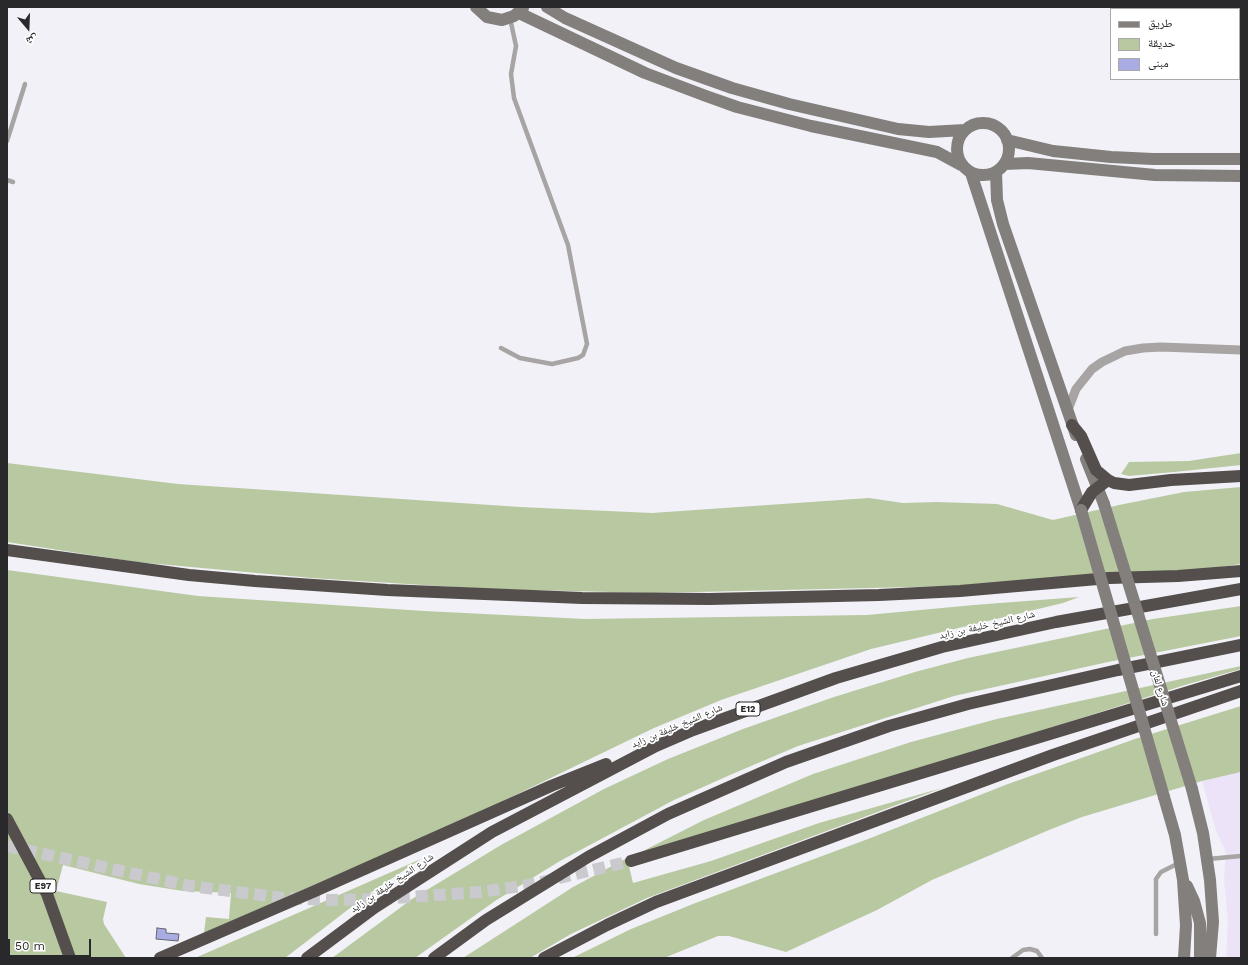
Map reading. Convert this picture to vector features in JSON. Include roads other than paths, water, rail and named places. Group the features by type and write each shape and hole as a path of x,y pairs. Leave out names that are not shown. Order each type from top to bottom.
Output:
{"highway":[{"path":"1072,425 1081,436 1096,470 1108,480 1122,485 1171,480 1241,476"},
{"path":"1081,510 1087,498 1097,487 1108,480"},
{"path":"7,550 189,575 255,581 395,590 582,598 703,599 879,595 960,591 1109,578 1185,576 1241,571"},
{"name":"شارع الشيخ خليفة بن زايد","path":"307,958 374,908 492,832 656,746 793,692 888,662 936,649 1056,622 1241,589"},
{"path":"434,958 491,916 588,857 682,808 786,762 882,728 968,704 1241,645"},
{"path":"631,861 1241,676"},
{"path":"544,958 607,925 656,902 1053,755 1241,691"},
{"path":"160,958 551,786 656,746"},
{"name":"E97","path":"7,819 47,894 70,958"}],"street":[{"path":"476,7 487,17 502,20 517,13 645,73 712,98 811,126 938,152 961,165 971,173 983,176 996,172 1005,164 1009,152 1007,140 1000,130 989,124 976,124 965,130 961,135 957,147 958,159 961,165"},
{"path":"547,7 565,18 676,68 732,88 789,104 898,129 929,132 965,130"},
{"path":"1007,140 1053,151 1111,157 1168,160 1241,160"},
{"path":"1005,164 1028,163 1155,176 1241,176"},
{"name":"شارع لفان","path":"996,172 997,200 1003,224 1067,412 1104,504 1198,808 1208,859 1212,901 1212,945 1210,958"},
{"path":"971,173 1008,293 1081,510 1174,828 1183,880 1186,925 1184,958"},
{"path":"1067,412 1076,389 1092,369 1102,362 1125,351 1161,347 1241,350"},
{"path":"1183,880 1194,901 1200,923 1200,958"},
{"path":"1212,945 1218,958"}],"lane":[{"path":"501,348 520,358 552,364 578,358 583,355 587,344 568,245 514,98 511,74 516,46 517,13"},
{"path":"7,141 25,84"},
{"path":"7,180 13,182"},
{"path":"1208,859 1241,856"},
{"path":"1156,934 1156,879 1161,872 1181,863"},
{"path":"1012,958 1019,952 1030,949 1036,951 1042,958"}],"tunnel":[{"path":"7,846 190,886 285,898 330,900 380,899 480,892 529,885 631,861"}]}
